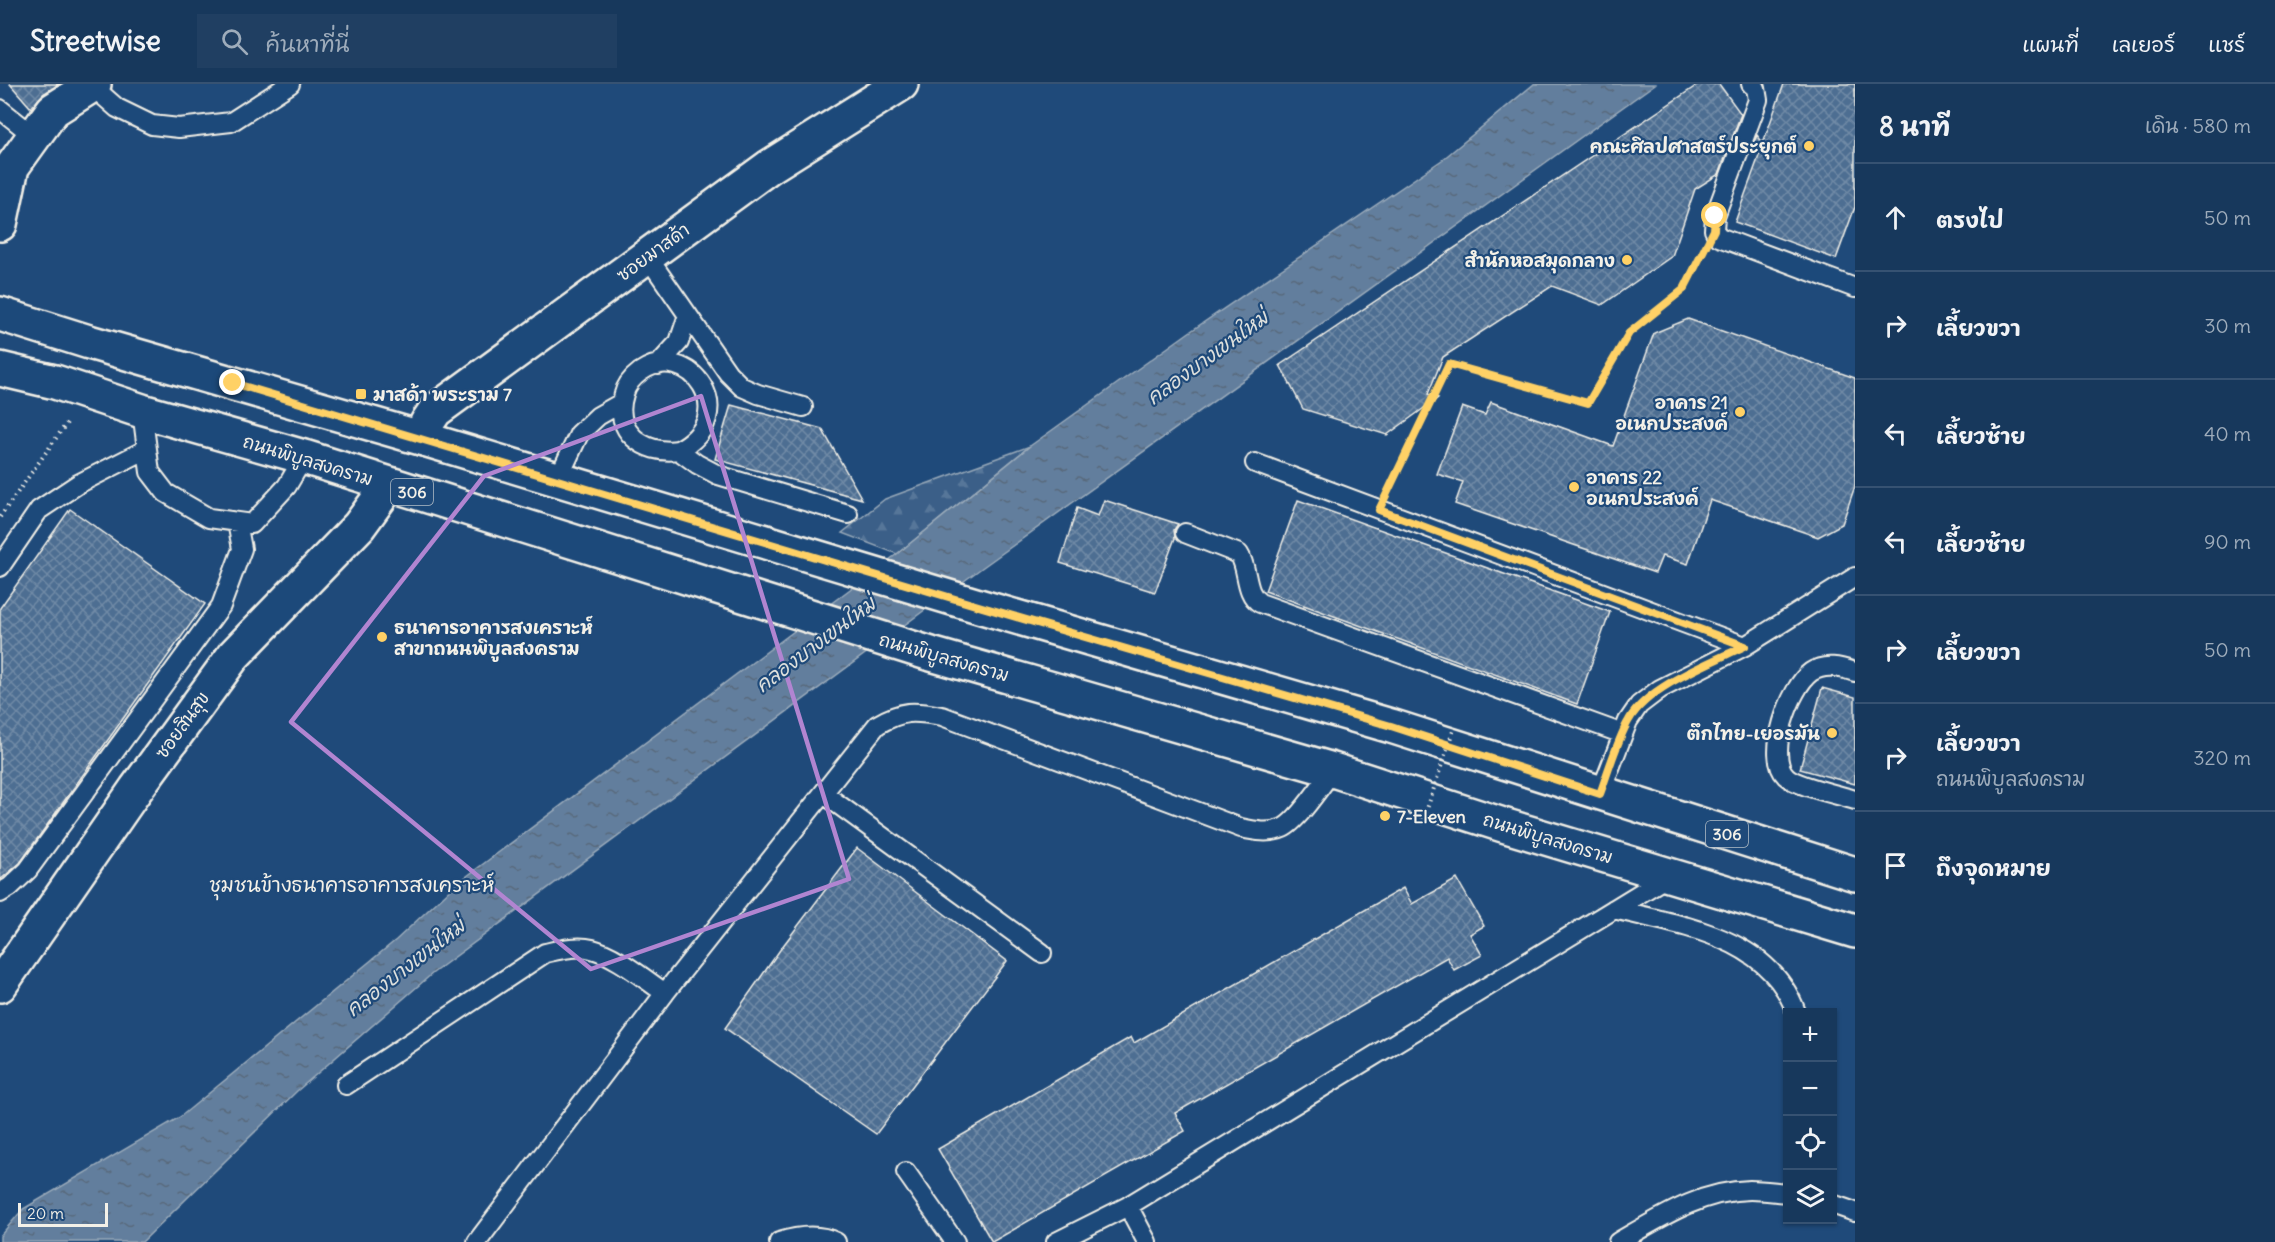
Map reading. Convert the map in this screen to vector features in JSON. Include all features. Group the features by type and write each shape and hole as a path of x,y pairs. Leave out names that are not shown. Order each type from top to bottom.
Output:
{"main road":[{"name":"ซอยมาสด้า","path":"424,439 427,423 435,411 770,167 901,84"},
{"path":"0,224 12,167 53,110 93,85"},
{"name":"306","path":"0,314 982,607 1391,726 1855,874"},
{"path":"0,348 41,366 55,382"},
{"name":"ถนนพิบูลสงคราม","path":"0,369 55,382 142,411 304,458 931,654 1333,770 1503,825 1855,931"},
{"name":"ซอยสินสุข","path":"0,986 136,789 234,655 359,526 389,485"}],"lane":[{"path":"93,85 117,108 152,125 179,128 231,122 290,84"},
{"path":"1751,84 1756,88 1758,99 1715,216 1714,230 1719,237 1855,288"},
{"path":"0,109 34,136"},
{"path":"647,256 728,373 742,387 803,407"},
{"path":"658,365 680,342 688,315"},
{"path":"709,407 707,394 700,382 690,371 676,365 646,368 634,376 626,388 621,403 622,418 628,431 638,442 658,450 678,450 701,434 714,395 720,391 742,387"},
{"path":"558,479 579,434 598,416 621,403"},
{"path":"142,411 150,472 166,493 209,518 252,524 287,486 304,458"},
{"path":"0,567 39,510 78,484 147,448"},
{"path":"678,450 718,475 848,514"},
{"path":"1254,464 1745,646"},
{"path":"0,893 28,870 221,606 242,549 237,522"},
{"path":"1185,533 1239,554 1246,568 1251,593 1260,603 1623,734"},
{"path":"1600,794 1628,721 1639,705 1660,689 1745,646 1855,577"},
{"path":"1855,672 1836,666 1822,667 1811,673 1796,688 1783,722 1778,749 1779,763 1785,776 1797,783 1855,800"},
{"path":"477,1242 665,993 878,725 894,715 915,711 942,716 1241,828 1263,832 1285,827 1300,812 1333,770"},
{"path":"824,794 1042,953"},
{"path":"1056,1242 1128,1206 1670,875"},
{"path":"1614,909 1706,932 1753,954 1773,972 1791,998 1795,1008"},
{"path":"346,1085 545,953 566,949 591,949 617,961 665,993"},
{"path":"906,1172 955,1242"},
{"path":"1618,1242 1679,1207 1709,1195 1750,1190 1783,1193"},
{"path":"1837,1205 1855,1212"},
{"path":"1128,1206 1147,1242"},
{"path":"779,1242 797,1236 827,1238 836,1242"}],"path":[{"path":"1379,510 1449,364 1588,403 1629,333 1684,289 1714,230"},
{"path":"0,517 63,429 85,392"},
{"path":"1422,824 1454,731"}],"highlighted area":[{"path":"701,396 849,879 591,969 291,722 484,476"}],"green space":[{"path":"1030,446 897,554 842,533 885,499"}],"water":[{"name":"คลองบางเขนใหม่","path":"1534,84 1655,84 983,567 433,973 297,1091 142,1242 0,1242 0,1236 23,1209 180,1117 396,940 455,885 897,554 1030,446 1188,333 1442,160"}],"building":[{"path":"10,84 59,84 43,94 31,108"},
{"path":"1699,84 1719,84 1741,114 1719,174 1695,189 1672,256 1602,305 1552,286 1443,357 1428,394 1438,398 1387,435 1303,409 1280,365"},
{"name":"คณะศิลปศาสตร์ประยุกต์","path":"1784,84 1855,84 1855,207 1836,259 1735,222 1763,145 1750,153 1757,135 1763,143"},
{"path":"1688,319 1855,378 1855,486 1842,524 1818,537 1710,500 1688,564 1662,556 1655,573 1455,504 1463,482 1437,474 1462,407 1485,415 1491,402 1613,446 1654,333"},
{"path":"731,405 822,429 862,499 715,459"},
{"path":"1104,500 1178,524 1174,530 1175,538 1155,592 1060,563 1077,508 1098,516"},
{"path":"1298,500 1610,612 1577,704 1265,591"},
{"path":"70,509 205,604 20,863 0,880 0,608"},
{"name":"ตึกไทย-เยอรมัน","path":"1822,688 1855,697 1855,784 1800,769"},
{"path":"857,848 1007,961 876,1134 725,1028 782,947"},
{"path":"1457,879 1484,926 1470,934 1482,955 1454,970 1447,957 1175,1113 1185,1131 992,1242 938,1149 1131,1037 1134,1043 1403,888 1412,904"}],"place":[{"name":"คณะศิลปศาสตร์ประยุกต์","path":"1809,146"},
{"name":"สำนักหอสมุดกลาง","path":"1627,260"},
{"name":"มาสด้า พระราม 7","path":"361,394"},
{"name":"อาคาร 21 อเนกประสงค์","path":"1740,412"},
{"name":"อาคาร 22 อเนกประสงค์","path":"1574,487"},
{"name":"ธนาคารอาคารสงเคราะห์ สาขาถนนพิบูลสงคราม","path":"382,637"},
{"name":"ตึกไทย-เยอรมัน","path":"1832,733"},
{"name":"7-Eleven","path":"1385,816"}],"district":[{"name":"ชุมชนข้างธนาคารอาคารสงเคราะห์","path":"352,884"}],"route":[{"path":"233,383 982,607 1391,726 1600,794 1628,721 1639,705 1660,689 1745,646 1379,510 1449,364 1588,403 1629,333 1684,289 1714,230 1715,216"}]}
